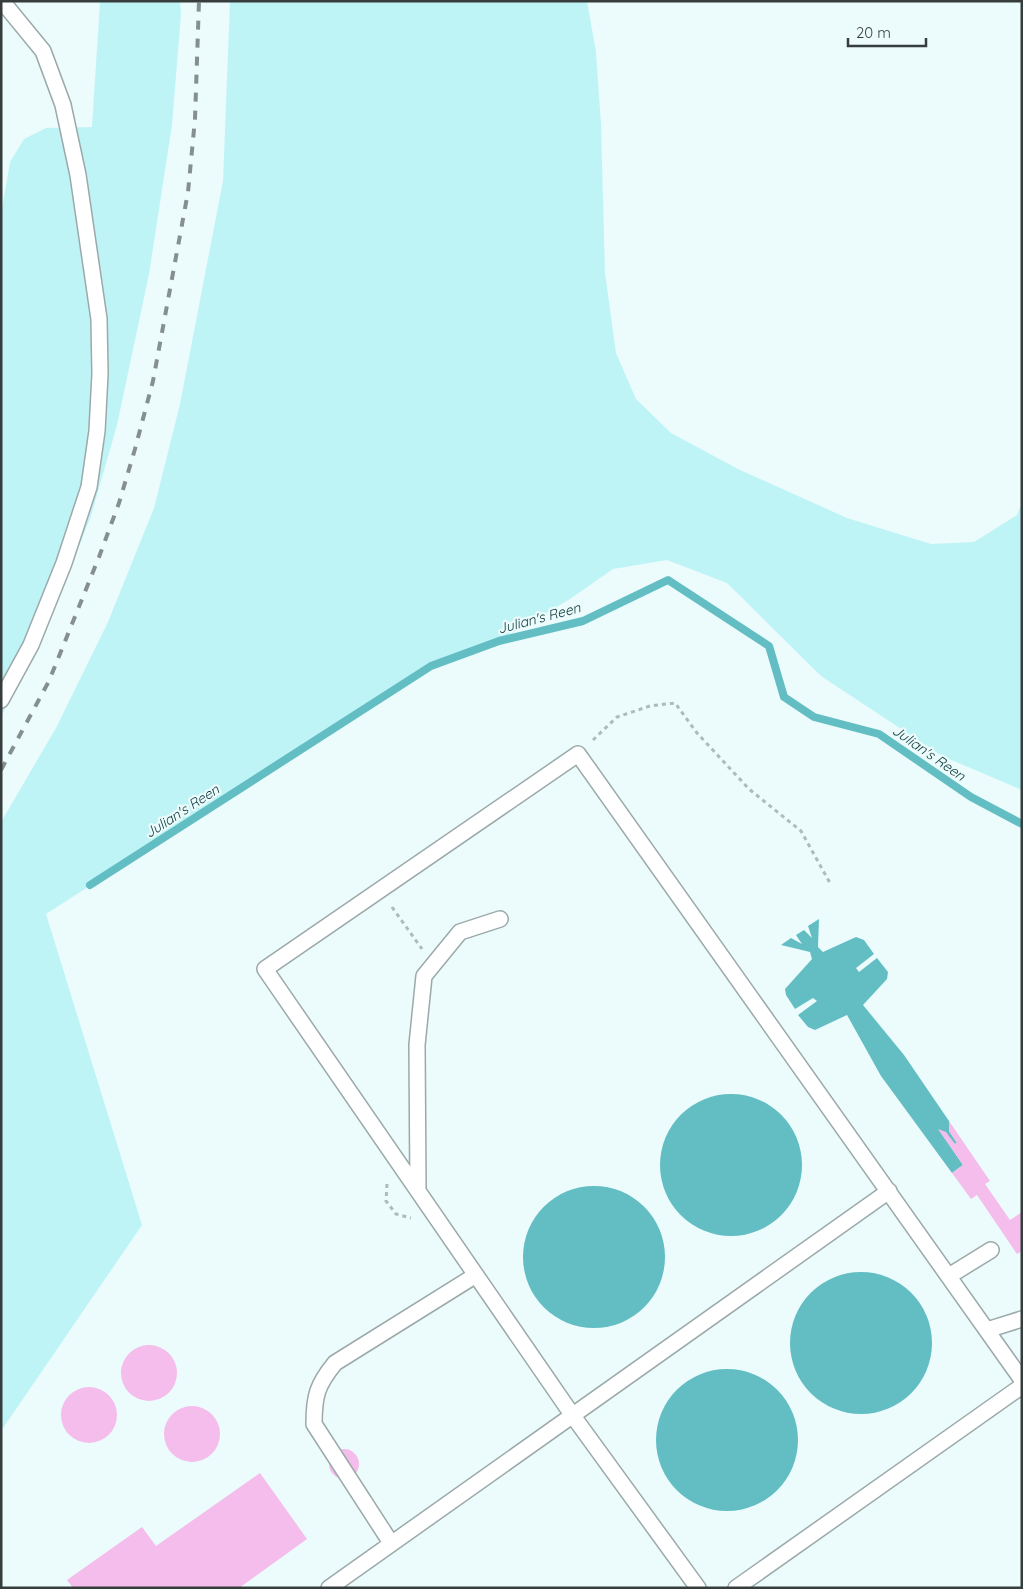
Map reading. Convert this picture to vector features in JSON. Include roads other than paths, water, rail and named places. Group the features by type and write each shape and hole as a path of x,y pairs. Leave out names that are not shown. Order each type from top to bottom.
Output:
{"lane":[{"path":"1,700 38,627 64,563 89,487 97,430 100,374 98,319 92,271 78,174 62,104 43,51 2,1"},
{"path":"698,1588 573,1416 266,969 578,754 1022,1380"},
{"path":"418,1190 417,1045 424,976 460,932 500,919"},
{"path":"329,1588 889,1191"},
{"path":"949,1276 991,1250"},
{"path":"391,1543 314,1424 314,1403 321,1380 335,1362 476,1275"},
{"path":"987,1330 1022,1320"},
{"path":"736,1588 1022,1386"}],"waterway":[{"name":"Julian's Reen","path":"90,885 431,666 499,641 583,621 668,580 769,646 784,697 814,717 879,734 971,797 1022,824"}],"railway":[{"path":"1,770 49,681 99,557 119,503 153,381 188,192 195,119 199,1"}]}
